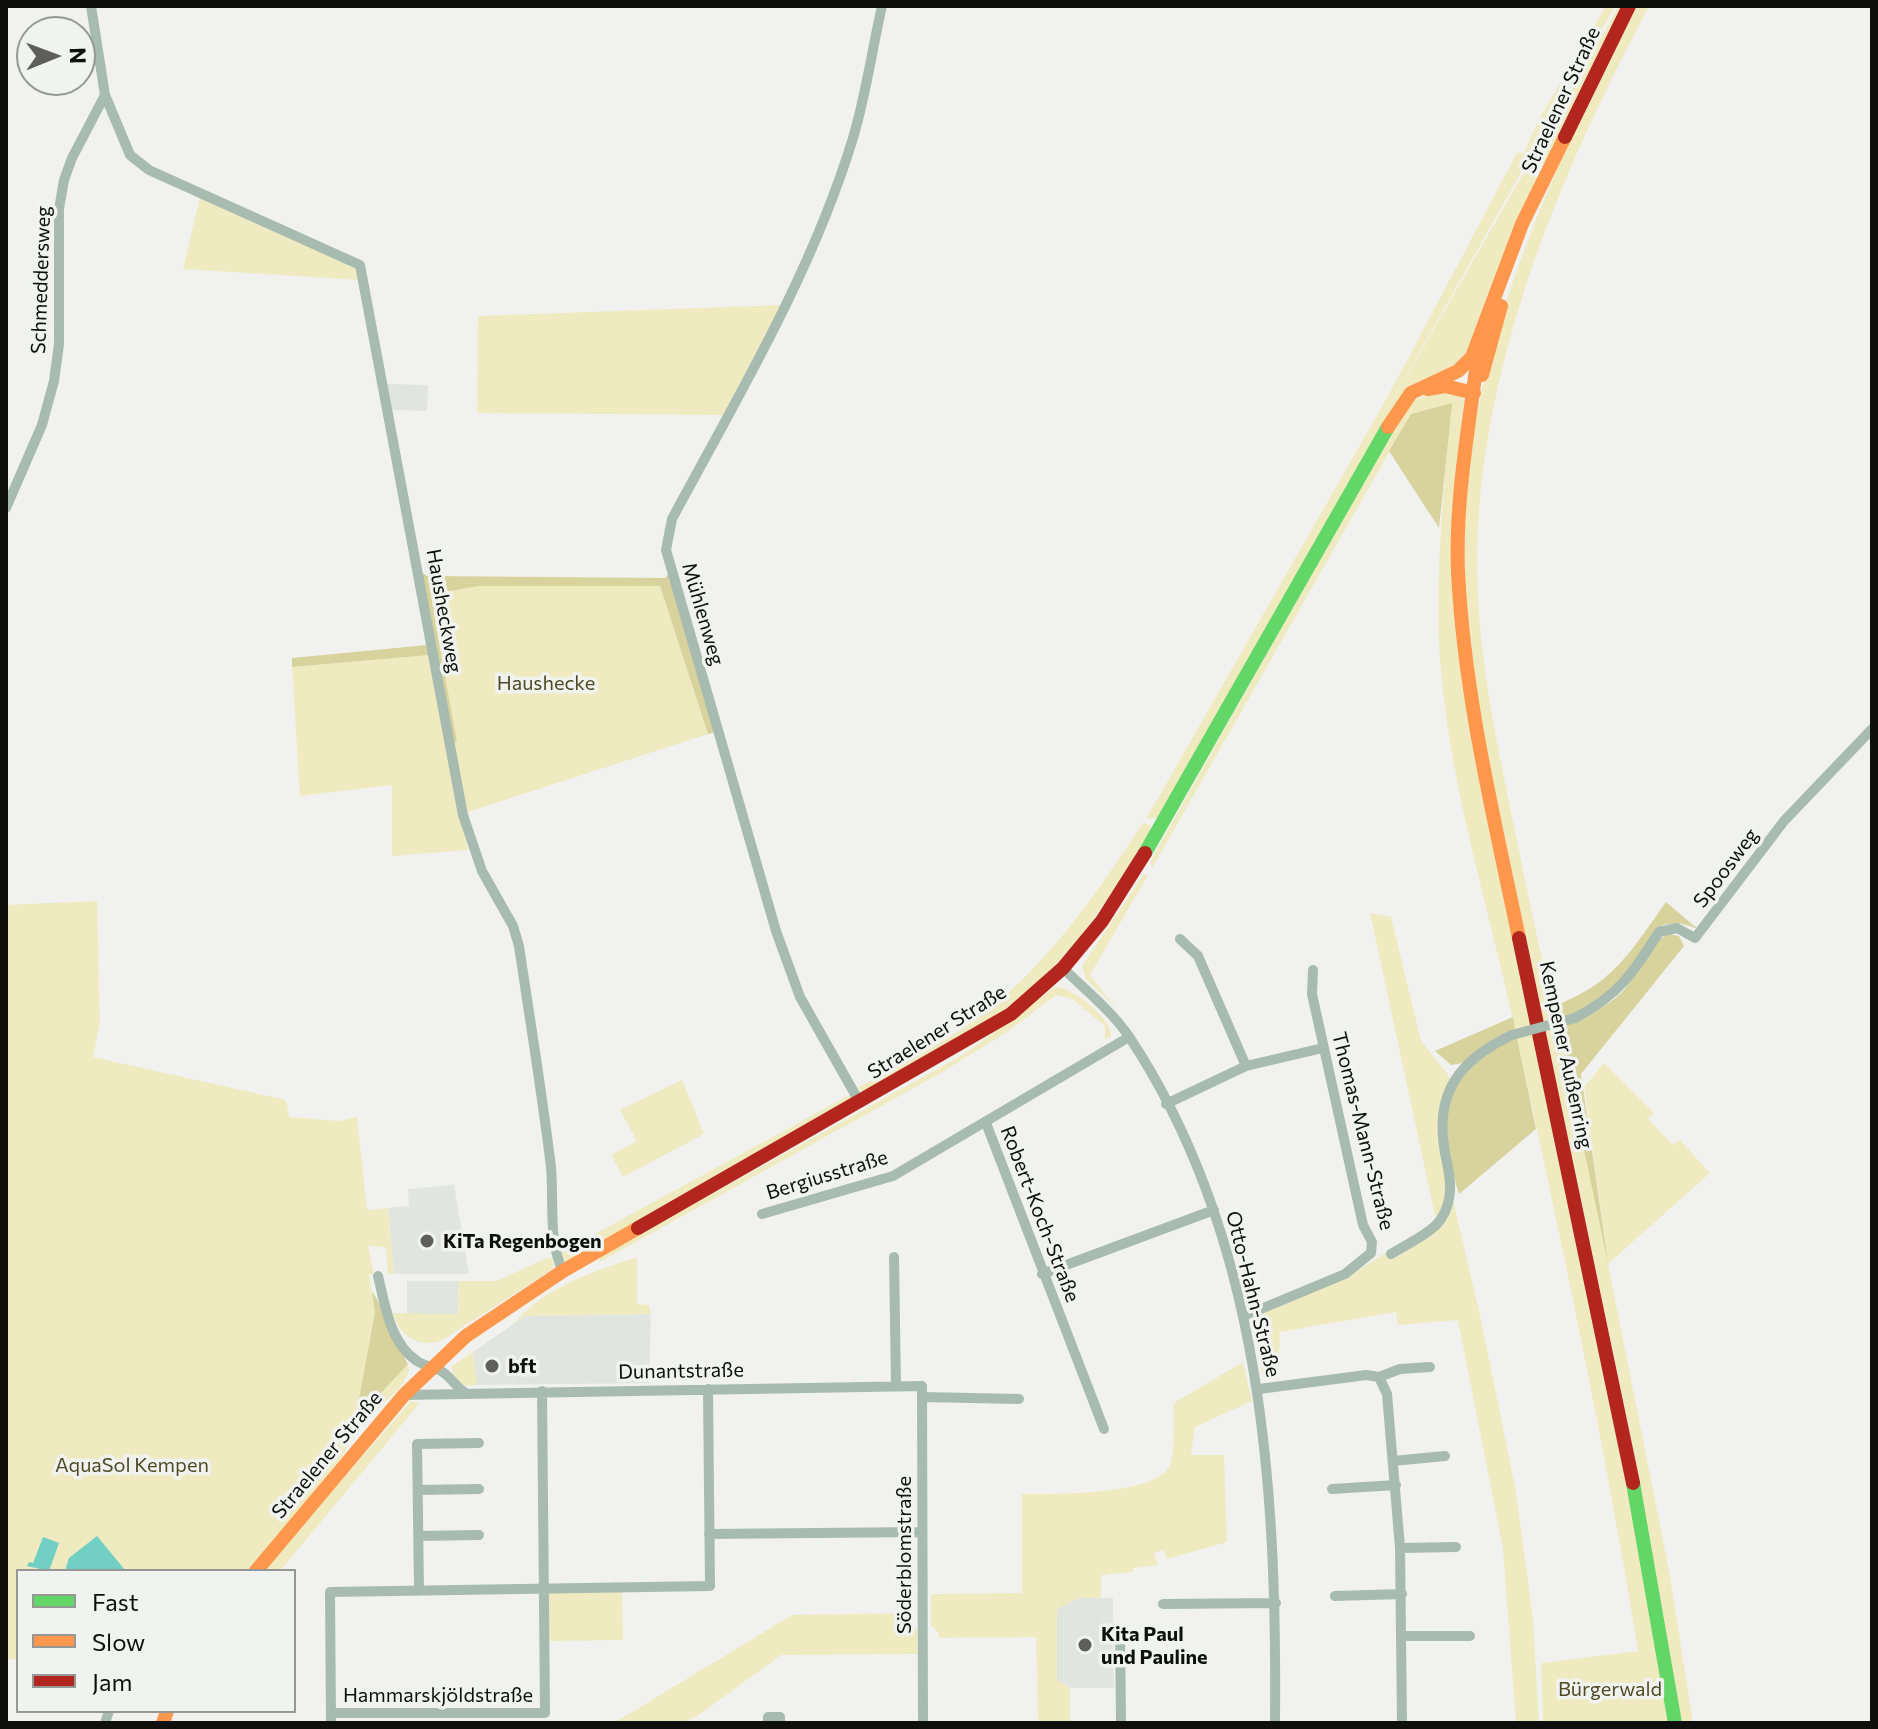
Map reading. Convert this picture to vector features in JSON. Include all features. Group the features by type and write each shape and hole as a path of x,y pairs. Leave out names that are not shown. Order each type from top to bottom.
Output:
{"street":[{"path":"91,6 105,95"},
{"name":"Mühlenweg","path":"860,1103 800,997 776,931 666,550 672,519 781,317 837,181 853,137 882,6"},
{"name":"Straelener Straße","path":"1475,387 1482,337 1514,244 1629,6"},
{"name":"Schmeddersweg","path":"6,508 42,425 54,381 59,344 59,209 64,180 105,95"},
{"name":"Hausheckweg","path":"105,95 130,155 149,170 360,265 463,815 482,871 513,926 519,946 546,1125 554,1199 555,1251 563,1271"},
{"name":"Straelener Straße","path":"1475,387 1484,371 1531,213"},
{"name":"Straelener Straße","path":"258,1569 404,1395 466,1336 563,1271 1011,1014 1063,968 1102,921 1152,843 1412,389 1451,374 1469,363 1482,337"},
{"path":"1451,374 1475,387"},
{"name":"Straelener Straße","path":"1378,447 1407,405 1426,389 1475,387"},
{"name":"Kempener Außenring","path":"1475,387 1459,502 1458,570 1465,661 1497,834 1634,1483 1675,1723"},
{"name":"Spoosweg","path":"1391,1254 1441,1220 1452,1190 1442,1117 1457,1073 1486,1048 1512,1035 1575,1018 1603,1004 1627,982 1659,932 1677,928 1695,938 1784,821 1872,729"},
{"path":"1180,939 1198,956 1246,1066"},
{"name":"Otto-Hahn-Straße","path":"1063,968 1129,1037 1166,1104 1190,1151 1214,1210 1244,1316 1259,1389 1276,1603 1275,1723"},
{"name":"Thomas-Mann-Straße","path":"1244,1316 1345,1274 1371,1253 1372,1242 1363,1225 1323,1048 1312,994 1313,970"},
{"name":"Robert-Koch-Straße","path":"1104,1429 986,1123 1129,1037"},
{"path":"1166,1104 1246,1066 1323,1048"},
{"name":"Bergiusstraße","path":"762,1214 893,1176 986,1123"},
{"path":"1042,1274 1214,1210"},
{"path":"894,1257 896,1386"},
{"path":"378,1276 394,1334 416,1361 443,1372 453,1385 466,1393"},
{"path":"1259,1389 1379,1377 1400,1369 1430,1367"},
{"path":"1379,1377 1387,1394 1396,1485 1402,1594 1402,1723"},
{"name":"Dunantstraße","path":"404,1395 896,1386 922,1392 1019,1399"},
{"path":"331,1718 330,1592 710,1586 708,1389"},
{"path":"542,1391 544,1588"},
{"name":"Söderblomstraße","path":"922,1392 923,1723"},
{"path":"419,1590 417,1444 479,1443"},
{"path":"1393,1461 1445,1456"},
{"path":"1332,1489 1396,1485"},
{"path":"418,1490 479,1489"},
{"path":"709,1534 922,1532"},
{"path":"419,1536 479,1535"},
{"path":"1400,1548 1456,1547"},
{"name":"Hammarskjöldstraße","path":"331,1718 545,1713 544,1588"},
{"path":"1335,1596 1402,1594"},
{"path":"1163,1604 1276,1603"},
{"path":"1120,1629 1121,1723"},
{"path":"1402,1636 1470,1636"},
{"path":"768,1723 768,1717 780,1717 780,1723"}],"shaded area":[{"path":"385,384 428,385 427,411 390,410"},
{"path":"1452,403 1439,528 1389,451 1411,414"},
{"path":"420,571 427,576 665,578 669,573 715,732 708,734 660,586 479,586 444,592 449,609 434,615 457,742 452,744"},
{"path":"427,645 429,655 292,667 292,658"},
{"path":"1666,902 1698,929 1680,923 1663,925 1616,988 1579,1012 1557,1020 1553,1006 1574,998 1606,977 1631,951"},
{"path":"1669,934 1679,936 1684,946 1581,1074 1608,1263 1558,1027 1592,1013 1616,998 1629,984 1649,951"},
{"path":"1513,1017 1515,1029 1463,1063 1451,1065 1435,1051"},
{"path":"1517,1038 1536,1129 1459,1194 1448,1140 1450,1105 1455,1088 1478,1058"},
{"name":"KiTa Regenbogen","path":"454,1185 469,1274 394,1274 388,1208 409,1206 408,1189"},
{"path":"407,1281 459,1281 458,1314 407,1314"},
{"path":"372,1292 408,1364 355,1421 375,1312"},
{"path":"651,1314 649,1383 477,1385 474,1382 473,1352 525,1316"},
{"name":"Kita Paul und Pauline","path":"1079,1598 1113,1598 1114,1688 1070,1688 1057,1680 1056,1609"}],"green space":[{"path":"1606,6 1615,6 1374,433 1526,169 1539,179 1462,364 1419,381 1161,817 1146,819 1388,396 1517,153 1524,153 1539,119"},
{"path":"1619,6 1624,6 1546,164 1531,162"},
{"path":"1634,6 1649,6 1562,188 1517,314 1487,444 1479,511 1478,592 1485,672 1499,752 1606,1248 1584,1087 1604,1063 1654,1113 1648,1119 1673,1145 1680,1140 1710,1173 1608,1264 1670,1576 1693,1723 1680,1723 1628,1423 1478,709 1464,572 1468,478 1479,407 1495,337 1543,203"},
{"path":"200,197 358,267 360,280 183,269"},
{"path":"781,305 723,415 477,413 478,316"},
{"name":"Bürgerwald","path":"1435,390 1463,397 1464,402 1452,512 1452,567 1644,1561 1670,1723 1543,1723 1541,1663 1638,1651 1611,1492 1564,1256 1513,1020 1468,834 1450,740 1443,693 1438,615 1441,524 1451,404 1411,414 1152,868 1150,862 1395,426 1412,402"},
{"name":"Haushecke","path":"479,586 660,586 708,734 465,813 452,744 457,741 433,615 448,609 444,592"},
{"name":"Haushecke","path":"429,655 468,850 392,856 392,785 300,796 292,667"},
{"path":"1143,823 1149,824 1151,832 1135,857 1084,931 1045,976 999,1015 951,1047 867,1095 857,1088 949,1037 1003,998 1069,928"},
{"path":"1143,875 1148,875 1090,975 1115,1007 1086,979 1082,966"},
{"name":"AquaSol Kempen","path":"97,901 100,1022 93,1057 286,1100 289,1117 339,1121 357,1117 367,1210 388,1208 394,1274 388,1274 386,1247 368,1246 374,1274 369,1274 375,1312 356,1420 408,1364 409,1371 403,1384 361,1427 340,1459 251,1569 16,1569 16,1659 6,1660 6,905"},
{"path":"1370,913 1391,917 1421,1041 1449,1076 1453,1200 1516,1492 1533,1619 1539,1723 1516,1723 1503,1549 1458,1320 1398,1325 1396,1312 1280,1332 1278,1379 1271,1380 1262,1374 1254,1315 1348,1277 1436,1220"},
{"path":"1055,987 1071,992 1090,1005 1105,1021 1111,1036 1105,1040 1105,1026 1072,999 1056,995 1007,1032 939,1074 598,1263 602,1255 966,1053"},
{"path":"682,1080 704,1134 623,1177 611,1155 637,1141 620,1110"},
{"path":"853,1093 853,1102 566,1262 558,1254"},
{"path":"637,1257 637,1304 649,1305 651,1314 525,1316 514,1324 554,1290"},
{"path":"546,1258 553,1260 553,1269 439,1342 410,1338 392,1313 458,1314 459,1281 497,1281"},
{"path":"473,1352 477,1385 462,1386 453,1375 452,1366"},
{"path":"1243,1362 1252,1401 1195,1427 1191,1455 1224,1455 1227,1542 1167,1559 1164,1550 1154,1553 1158,1565 1133,1568 1133,1572 1101,1575 1101,1598 1079,1598 1057,1609 1057,1680 1070,1688 1070,1723 1038,1722 1036,1637 939,1638 938,1632 931,1626 931,1597 933,1594 1022,1593 1022,1494 1125,1488 1161,1475 1172,1459 1174,1403"},
{"path":"411,1401 419,1404 282,1569 264,1569"},
{"path":"622,1589 623,1640 548,1641 547,1593"},
{"path":"910,1613 910,1626 917,1629 918,1654 781,1655 696,1717 681,1723 614,1723 792,1615"}],"water":[{"path":"97,1536 124,1569 66,1569 69,1558"},
{"path":"43,1537 59,1543 50,1569 27,1566 29,1562 33,1563"}],"traffic: fast":[{"path":"1145,853 1388,427"},
{"path":"1633,1483 1675,1723"}],"traffic: slow":[{"path":"1388,427 1411,393 1458,371 1472,357 1522,224 1565,137"},
{"path":"1482,375 1501,306"},
{"path":"1478,354 1461,490 1458,545 1461,618 1473,710 1519,938"},
{"path":"1428,389 1445,386 1474,393"},
{"path":"258,1569 404,1395 466,1336 563,1271 638,1228"},
{"path":"163,1723 166,1713"}],"traffic: jam":[{"path":"1565,137 1629,6"},
{"path":"638,1228 1011,1014 1063,968 1102,921 1145,853"},
{"path":"1519,938 1633,1483"}],"place":[{"name":"KiTa Regenbogen","path":"427,1241"},
{"name":"bft","path":"492,1366"},
{"name":"Kita Paul und Pauline","path":"1085,1645"}]}
